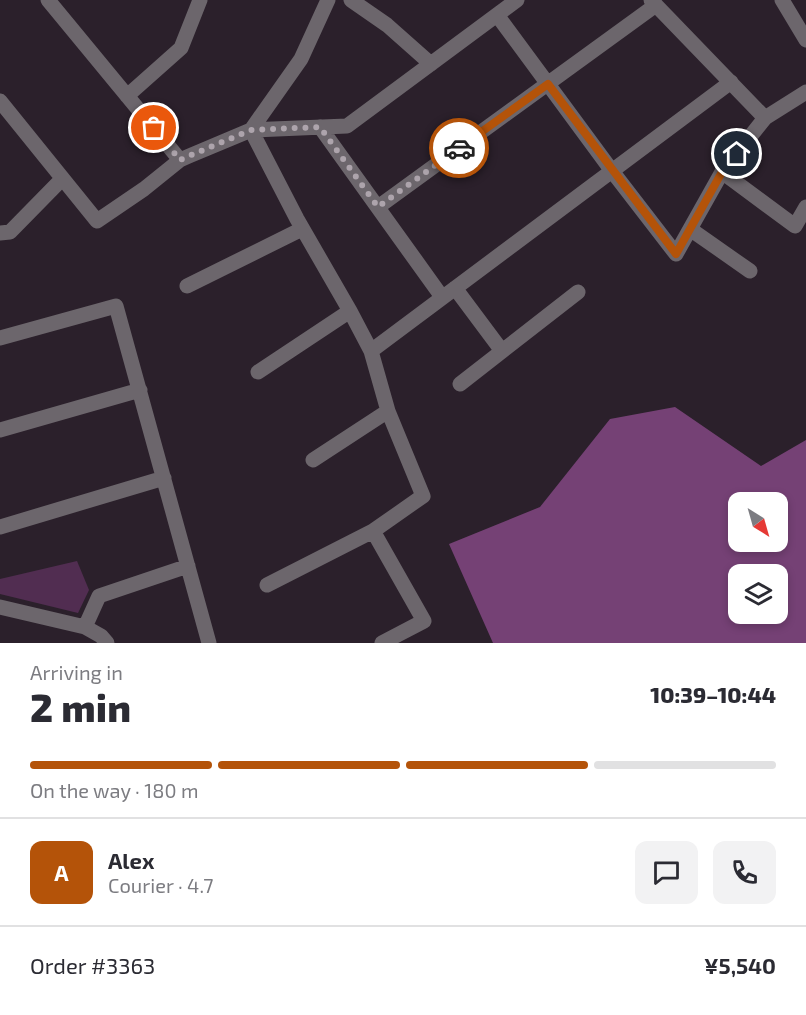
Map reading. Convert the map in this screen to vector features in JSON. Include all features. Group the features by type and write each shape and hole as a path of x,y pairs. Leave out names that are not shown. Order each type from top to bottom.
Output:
{"street":[{"path":"48,0 180,160"},
{"path":"127,96 181,48 200,0"},
{"path":"251,130 301,60 328,0"},
{"path":"351,0 387,25 431,64"},
{"path":"0,101 97,221 144,189 180,160 251,130 347,126 518,0"},
{"path":"787,2 806,40"},
{"path":"378,207 548,84 653,3 765,118"},
{"path":"497,15 676,254 722,172 765,118 806,92"},
{"path":"371,351 731,82"},
{"path":"320,127 442,297"},
{"path":"251,130 302,229 371,351 388,411 423,496 373,531 267,585"},
{"path":"722,172 795,226 806,207"},
{"path":"0,233 10,232 62,179"},
{"path":"187,286 302,229"},
{"path":"690,229 750,271"},
{"path":"455,288 502,351"},
{"path":"460,384 578,292"},
{"path":"0,338 116,306 209,643"},
{"path":"258,372 350,311"},
{"path":"0,430 140,390"},
{"path":"313,460 388,411"},
{"path":"0,527 164,478"},
{"path":"373,531 424,621 382,643"},
{"path":"85,627 99,596 188,566"},
{"path":"0,607 85,627 101,636 107,643"}],"shaded area":[{"path":"675,407 761,466 806,440 806,643 493,643 449,544 540,507 610,419"},
{"path":"77,561 89,590 78,613 0,594 0,579"}],"way so far":[{"path":"154,128 180,160 251,130 320,127 378,207 459,148"}],"route":[{"path":"459,148 548,84 676,254 722,172 737,154"}]}
